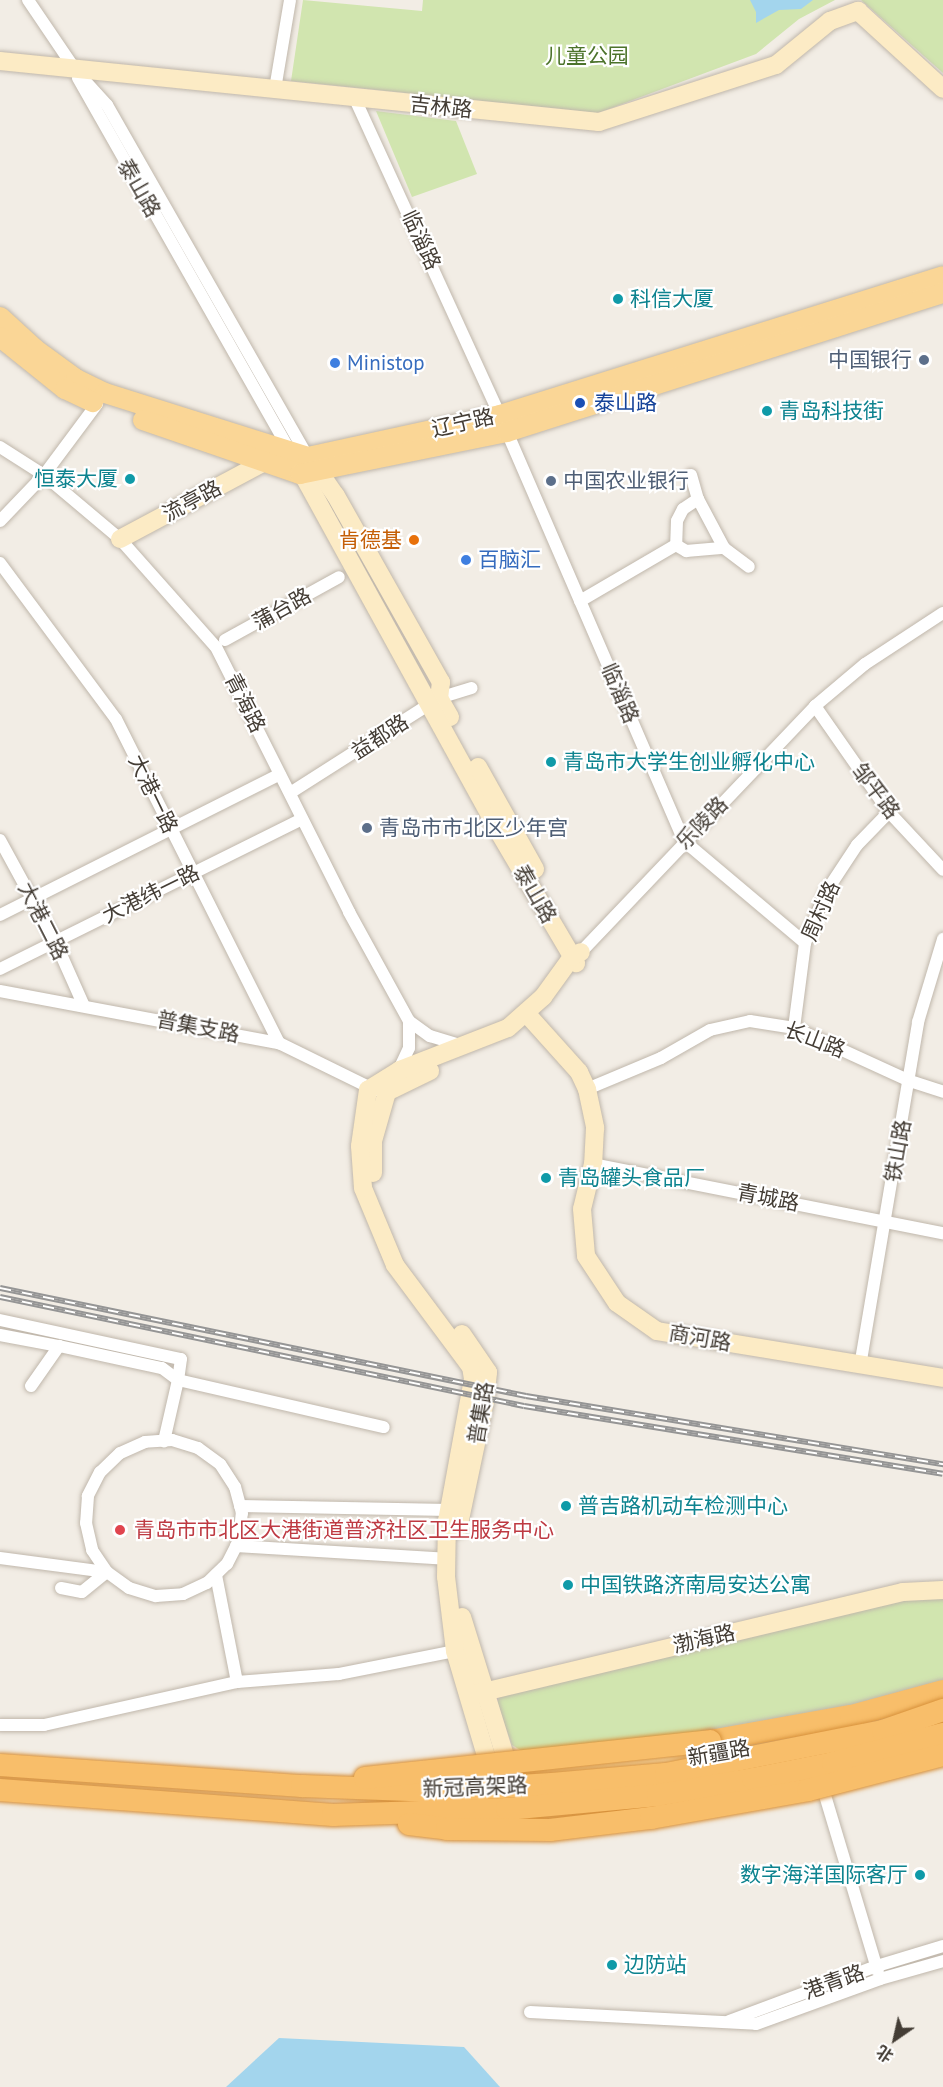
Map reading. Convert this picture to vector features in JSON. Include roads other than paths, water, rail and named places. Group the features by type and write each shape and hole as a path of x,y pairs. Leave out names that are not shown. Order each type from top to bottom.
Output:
{"highway":[{"path":"303,1786 512,1760 641,1750 710,1741 850,1716 943,1691"},
{"name":"新冠高架路","path":"0,1765 303,1786 435,1791 666,1774 883,1731 943,1710"},
{"name":"新冠高架路","path":"0,1790 333,1815 507,1809 658,1795 834,1763 943,1734"},
{"path":"333,1815 447,1829 550,1830 721,1807 943,1755"}],"main road":[{"name":"辽宁路","path":"504,424 943,276"},
{"name":"辽宁路","path":"0,317 35,349 76,379 105,393 304,464 504,424 943,292"},
{"path":"0,337 65,389 97,404 264,462 304,464"}],"street":[{"name":"泰山路","path":"28,0 76,71 107,105 576,957"},
{"path":"275,89 290,0"},
{"name":"吉林路","path":"0,61 76,71 599,122 776,65 830,21 858,11 943,89"},
{"name":"临淄路","path":"355,99 504,424 684,841 806,943"},
{"path":"0,520 44,475 97,404"},
{"name":"青海路","path":"0,447 44,475 120,539 216,647 302,819 409,1021"},
{"name":"流亭路","path":"120,539 264,462"},
{"path":"691,475 698,499 724,548 749,567"},
{"path":"676,545 677,521 683,509 698,499"},
{"path":"580,601 676,545"},
{"path":"676,545 686,551 724,548"},
{"name":"大港一路","path":"0,563 104,699 279,1043"},
{"name":"蒲台路","path":"225,640 339,577"},
{"name":"乐陵路","path":"378,1091 508,1039 576,957 815,706 865,664 943,613"},
{"name":"益都路","path":"290,793 435,701 472,688"},
{"name":"邹平路","path":"815,706 889,812 943,870"},
{"path":"0,915 280,774"},
{"name":"周村路","path":"794,1028 806,943 826,892 857,845 889,812"},
{"name":"大港纬一路","path":"0,969 302,819"},
{"name":"大港二路","path":"0,840 55,941 82,1004"},
{"name":"铁山路","path":"860,1366 910,1081 918,1022 943,939"},
{"name":"乐陵路","path":"378,1091 400,1070 476,1044 526,1019 550,1003 576,957"},
{"name":"普集支路","path":"0,991 82,1004 279,1043 378,1091"},
{"path":"550,1003 546,1014 552,1042"},
{"path":"526,1019 587,1089"},
{"name":"商河路","path":"526,1019 552,1042 579,1072 587,1089 595,1128 592,1164 582,1209 586,1256 617,1303 657,1331 943,1378"},
{"name":"长山路","path":"587,1089 661,1058 710,1030 750,1020 794,1028 910,1081 943,1092"},
{"path":"400,1070 409,1048 409,1021 451,1045 476,1044"},
{"name":"普集路","path":"378,1091 360,1162 363,1188 375,1222 412,1292 471,1367 473,1379 449,1510 446,1559 455,1651 475,1694"},
{"name":"普集路","path":"378,1091 373,1141 375,1191 402,1255 488,1372 485,1401 458,1525 457,1571 466,1639 490,1773 515,1824"},
{"name":"青城路","path":"592,1164 943,1233"},
{"path":"0,1320 181,1359 164,1441"},
{"path":"0,1335 162,1368 178,1380 384,1427"},
{"path":"31,1386 59,1346"},
{"path":"164,1441 198,1448 220,1464 235,1486 240,1506 236,1546 227,1564 216,1575 183,1594 156,1596 129,1588 107,1572 92,1550 86,1523 88,1496 100,1472 120,1453 145,1442 164,1441"},
{"path":"240,1506 449,1510"},
{"path":"236,1546 446,1559"},
{"path":"0,1558 107,1572"},
{"path":"61,1588 82,1592 107,1572"},
{"path":"216,1575 237,1682"},
{"name":"渤海路","path":"475,1694 903,1592 943,1590"},
{"path":"0,1725 44,1725 237,1682 339,1674 455,1651"},
{"path":"475,1694 510,1772 515,1824"},
{"name":"新疆路","path":"490,1773 576,1771 699,1757 872,1725 943,1704"},
{"name":"新疆路","path":"515,1824 617,1815 820,1778 943,1745"},
{"path":"820,1778 879,1972"},
{"name":"港青路","path":"530,2012 756,2024 943,1946"},
{"name":"港青路","path":"879,1972 943,1961"}],"water":[{"path":"750,0 813,0 801,9 779,10 756,23 756,12"},
{"path":"279,2038 464,2047 500,2087 226,2087"}],"railway":[{"path":"0,1288 526,1396 943,1464"},
{"path":"0,1297 524,1406 943,1474"}],"place":[{"name":"科信大厦","path":"618,299"},
{"name":"中国银行","path":"924,360"},
{"name":"Ministop","path":"335,363"},
{"name":"泰山路","path":"580,403"},
{"name":"青岛科技街","path":"767,411"},
{"name":"恒泰大厦","path":"130,479"},
{"name":"中国农业银行","path":"551,481"},
{"name":"肯德基","path":"414,540"},
{"name":"百脑汇","path":"466,560"},
{"name":"青岛市大学生创业孵化中心","path":"551,762"},
{"name":"青岛市市北区少年宫","path":"367,828"},
{"name":"青岛罐头食品厂","path":"546,1178"},
{"name":"普吉路机动车检测中心","path":"566,1506"},
{"name":"青岛市市北区大港街道普济社区卫生服务中心","path":"120,1530"},
{"name":"中国铁路济南局安达公寓","path":"568,1585"},
{"name":"数字海洋国际客厅","path":"920,1875"},
{"name":"边防站","path":"612,1965"}],"park label":[{"name":"儿童公园","path":"587,56"}]}
